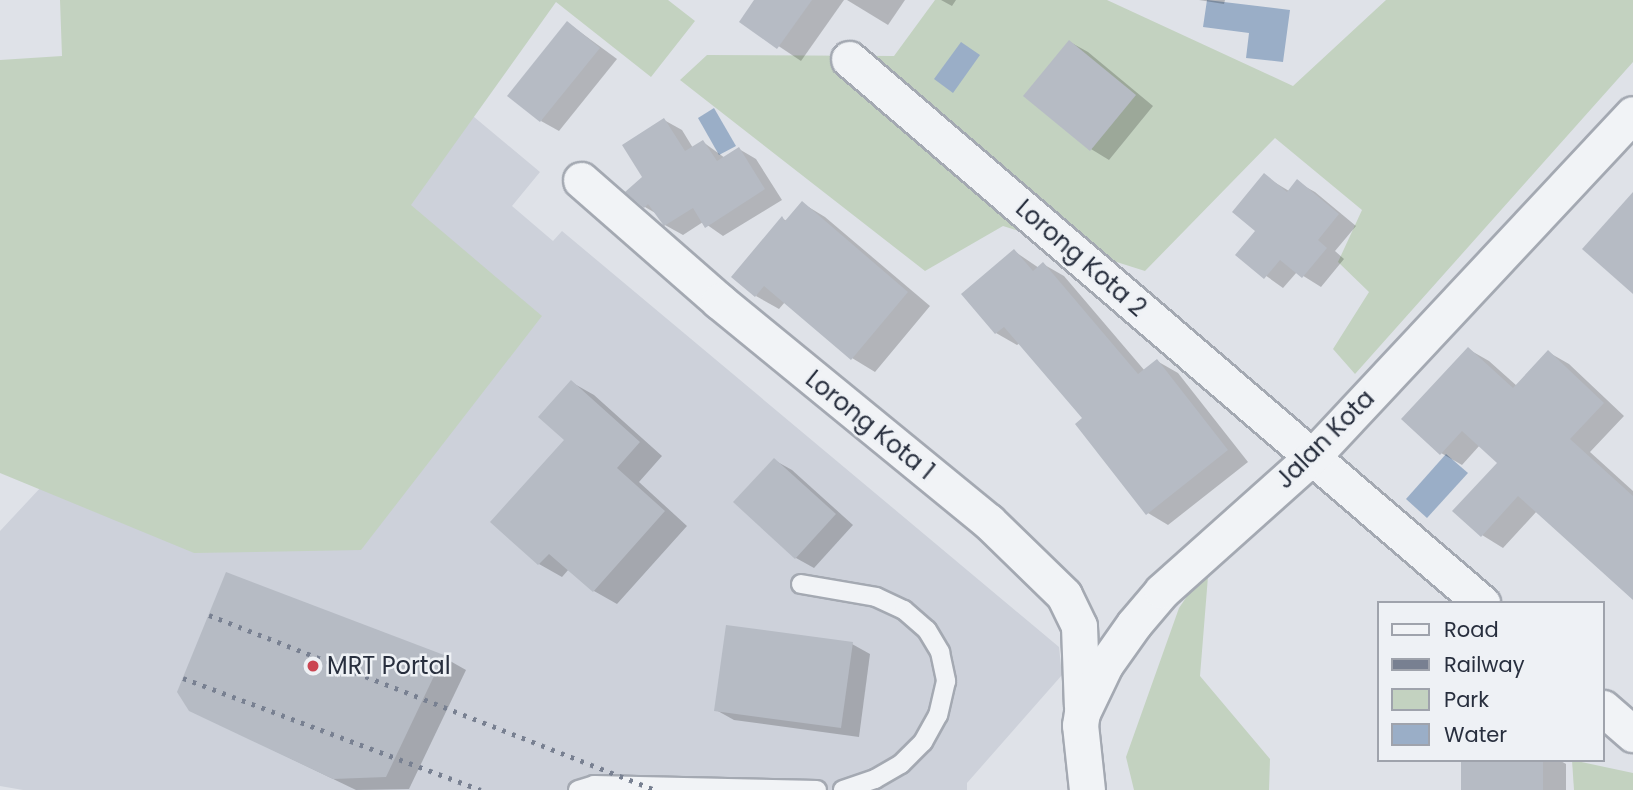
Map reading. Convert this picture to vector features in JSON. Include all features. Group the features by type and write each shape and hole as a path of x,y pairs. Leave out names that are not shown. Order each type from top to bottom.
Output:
{"street":[{"name":"Lorong Kota 2","path":"849,59 1480,601"},
{"name":"Jalan Kota","path":"1087,790 1080,725 1082,713 1105,665 1162,591 1313,456 1633,114"},
{"name":"Lorong Kota 1","path":"581,180 719,301 988,521 1064,595 1079,626 1082,713"},
{"path":"1605,710 1633,734"}],"lane":[{"path":"801,584 876,597 904,610 927,631 940,652 946,681 938,715 923,742 892,769 875,779 843,790"},
{"path":"588,788 817,790"}],"shaded area":[{"path":"425,76 540,172 512,206 553,241 562,231 1059,647 1062,675 967,783 967,790 23,790 0,786 0,531"}],"green space":[{"path":"60,0 668,0 695,21 651,77 556,2 411,205 542,316 361,550 194,553 0,473 0,60 62,56"},
{"path":"935,0 1107,0 1293,86 1386,0 1633,0 1633,62 1355,374 1333,349 1369,292 1338,262 1362,210 1275,138 1145,271 1003,226 925,271 680,80 707,55 894,56"},
{"path":"1209,564 1200,676 1270,759 1269,790 1134,790 1126,757 1179,608"},
{"path":"1572,762 1633,773 1633,790 1574,790"}],"water":[{"path":"1207,0 1290,10 1283,62 1246,58 1249,33 1203,27"},
{"path":"961,42 980,55 953,93 934,79"},
{"path":"714,108 736,146 719,155 698,118"},
{"path":"1446,454 1468,473 1427,518 1406,499"}],"building":[{"path":"754,0 812,0 777,49 739,22"},
{"path":"567,21 600,48 540,122 507,96"},
{"path":"1069,40 1136,95 1090,151 1023,96"},
{"path":"664,118 685,151 703,140 717,161 739,147 765,189 705,228 693,208 664,226 648,204 644,208 625,192 642,177 622,145"},
{"path":"1264,173 1287,192 1297,179 1339,214 1318,240 1327,248 1302,278 1280,260 1264,279 1235,255 1255,231 1232,212"},
{"path":"1633,192 1633,294 1582,249"},
{"path":"802,201 908,292 851,360 764,286 755,297 731,277 782,216 785,221"},
{"path":"1014,249 1033,271 1043,262 1138,374 1157,359 1228,450 1146,515 1075,424 1082,418 1004,327 995,334 961,294"},
{"path":"1468,347 1513,388 1548,350 1604,403 1570,439 1633,496 1633,600 1518,496 1481,537 1452,511 1497,463 1462,431 1440,455 1401,419"},
{"path":"571,380 640,442 617,468 665,511 593,592 549,554 538,565 490,522 564,440 538,417"},
{"path":"774,458 836,514 795,559 733,502"},
{"name":"MRT Portal","path":"226,572 444,655 386,777 333,779 189,711 177,692"},
{"path":"726,625 853,642 841,728 714,711"},
{"path":"1461,762 1543,762 1543,790 1461,790"}],"railway":[{"path":"209,615 655,790"},
{"path":"183,678 481,790"}],"place":[{"name":"MRT Portal","path":"313,666"}]}
